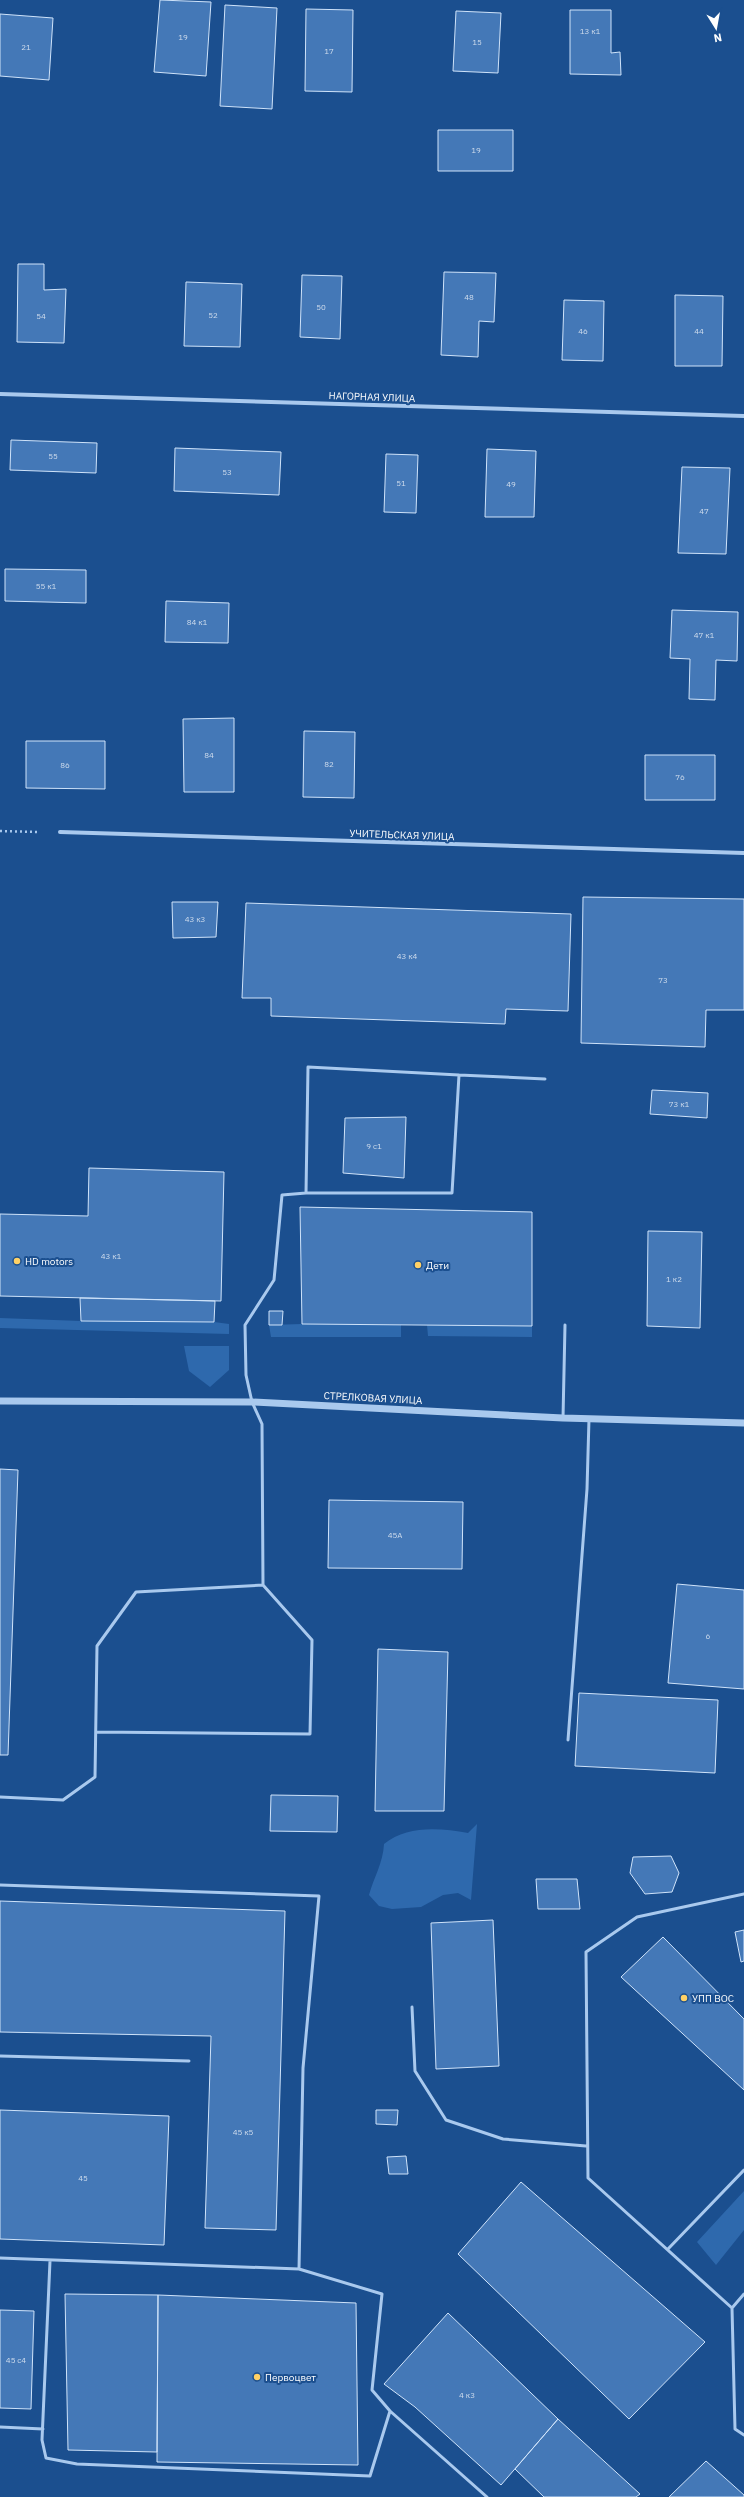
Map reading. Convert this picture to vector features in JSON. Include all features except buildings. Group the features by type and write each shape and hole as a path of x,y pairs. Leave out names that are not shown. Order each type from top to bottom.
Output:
{"street":[{"name":"НАГОРНАЯ УЛИЦА","path":"0,394 744,416"},
{"name":"УЧИТЕЛЬСКАЯ УЛИЦА","path":"60,832 744,854"},
{"name":"СТРЕЛКОВАЯ УЛИЦА","path":"0,1401 252,1402 564,1418 589,1417 744,1423"}],"lane":[{"path":"306,1193 308,1067 545,1079"},
{"path":"96,1732 310,1734 312,1640 263,1585 262,1424 252,1402 246,1375 245,1325 274,1280 282,1195 306,1193 452,1193 459,1075"},
{"path":"564,1418 565,1325"},
{"path":"568,1740 587,1489 589,1417"},
{"path":"0,1797 63,1800 95,1777 97,1646 136,1592 263,1585"},
{"path":"0,1885 319,1896 303,2068 299,2269"},
{"path":"732,2308 588,2178 586,2146 586,1952 637,1917 744,1894"},
{"path":"412,2007 415,2071 446,2120 503,2139 586,2146"},
{"path":"0,2056 189,2061"},
{"path":"668,2249 744,2170"},
{"path":"0,2258 299,2269 382,2294 372,2390 390,2412 487,2497"},
{"path":"50,2261 42,2440 46,2458 77,2464 370,2476 390,2412"},
{"path":"744,2294 732,2308 735,2430 744,2435"},
{"path":"0,2427 43,2429"}],"path":[{"path":"0,831 60,832"}],"shaded area":[{"path":"0,1318 81,1321 214,1322 229,1324 229,1334 0,1328"},
{"path":"269,1325 401,1325 401,1337 271,1337"},
{"path":"427,1325 532,1326 532,1337 428,1336"},
{"path":"184,1346 229,1346 229,1370 210,1387 189,1371"},
{"path":"477,1824 471,1900 458,1893 443,1895 421,1907 392,1909 379,1906 369,1895 380,1864 384,1844 393,1838 413,1831 435,1829 468,1833"},
{"path":"744,2191 744,2230 716,2265 697,2242"}],"place":[{"name":"HD motors","path":"17,1261"},
{"name":"Дети","path":"418,1265"},
{"name":"УПП ВОС","path":"684,1998"},
{"name":"Первоцвет","path":"257,2377"}]}
